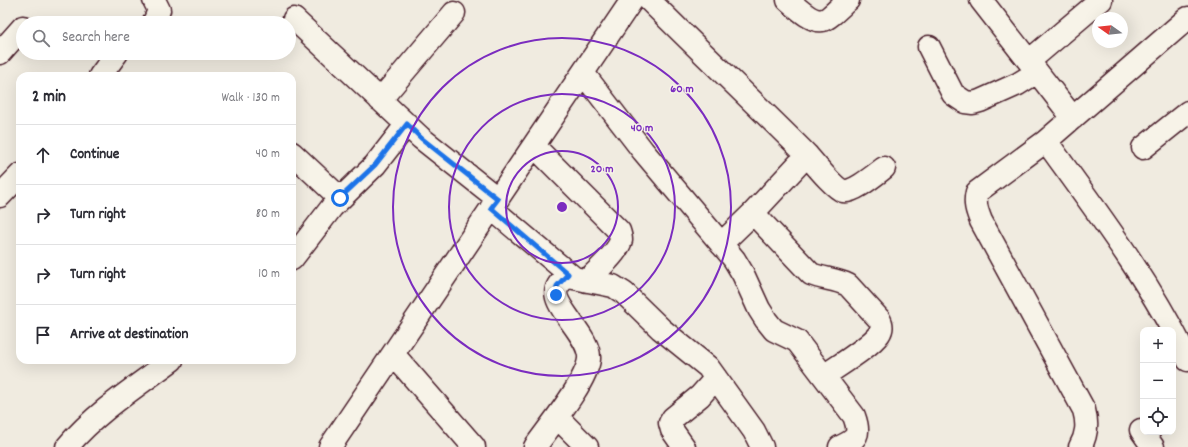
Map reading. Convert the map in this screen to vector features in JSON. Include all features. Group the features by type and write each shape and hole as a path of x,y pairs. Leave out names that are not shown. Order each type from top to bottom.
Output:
{"street":[{"path":"154,0 159,10 157,16"},
{"path":"330,447 632,0"},
{"path":"649,0 708,60 807,155 837,188 844,192 852,190 884,168"},
{"path":"788,0 816,21 824,20 848,0"},
{"path":"981,0 1073,118"},
{"path":"929,47 953,94 965,102 980,101 1018,84 1033,66 1101,0"},
{"path":"380,100 454,13"},
{"path":"1080,447 1085,439 1087,428 1084,410 981,221 976,209 975,200 977,192 1046,141 1188,18"},
{"path":"296,21 421,138 577,278 613,286 624,293 661,329 703,363 716,378 754,431 762,447"},
{"path":"0,53 16,35"},
{"path":"103,72 113,60"},
{"path":"583,73 643,152 734,259 744,274 759,309 766,320 774,330 797,341 854,416 858,426 858,434 852,441 840,447"},
{"path":"1143,148 1188,112"},
{"path":"296,254 340,198 375,165 407,124"},
{"path":"1046,141 1138,271 1166,317 1188,360"},
{"path":"534,146 619,231 621,238 619,245 614,252 577,278 557,286 556,295 558,302 581,335 587,347 589,358 588,366 581,380 557,417 535,447"},
{"path":"721,244 753,213 807,155"},
{"path":"296,157 340,198"},
{"path":"0,196 16,179"},
{"path":"753,213 811,274 817,277 841,281 848,285 879,319 882,325 880,333 872,341 824,376"},
{"path":"393,354 474,447"},
{"path":"70,446 87,426 107,409 167,364"},
{"path":"684,447 672,430 670,423 673,418 700,396 716,378"},
{"path":"557,417 587,447"}],"route":[{"path":"340,198 363,178 375,165 407,124 421,138 498,199 491,208 568,274 557,286 556,295"}]}
